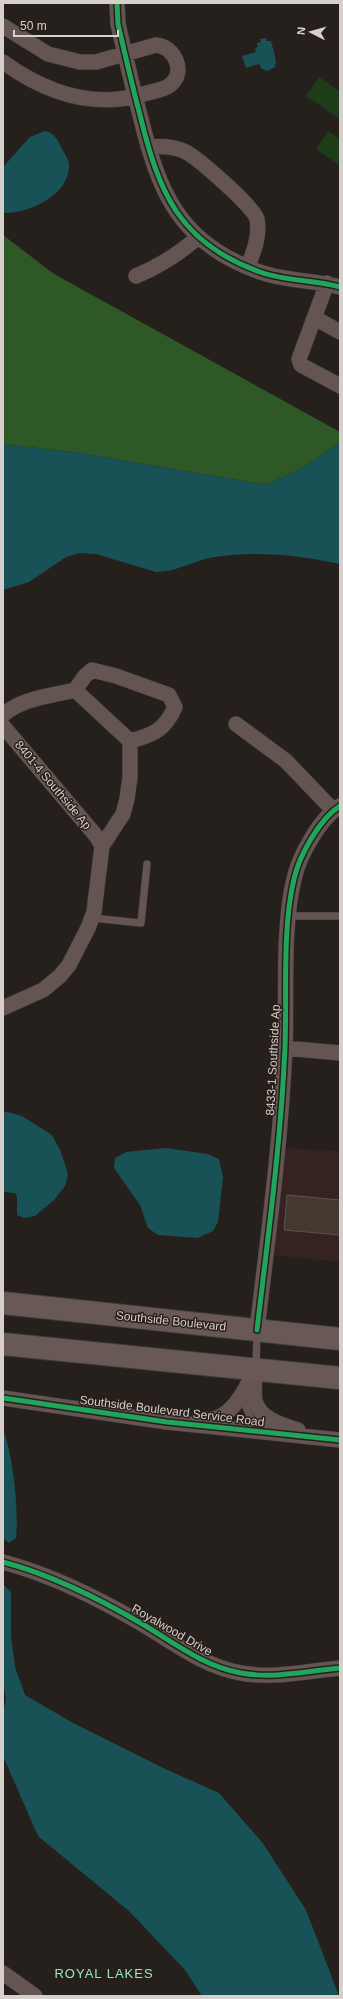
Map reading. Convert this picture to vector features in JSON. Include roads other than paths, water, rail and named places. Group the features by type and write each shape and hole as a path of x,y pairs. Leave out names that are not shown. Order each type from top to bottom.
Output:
{"highway":[{"name":"Southside Boulevard","path":"3,1303 340,1339"},
{"path":"3,1344 340,1378"}],"street":[{"path":"117,3 118,24 135,97 148,147 164,193 180,218 198,236 224,256 274,275 333,285 315,318 299,359 301,365 340,386"},
{"path":"3,26 34,47 64,60 80,62 96,62 125,52 161,45 171,51 177,62 177,73 171,84 161,89 135,97 108,99 85,98 66,95 28,80 3,62"},
{"path":"148,147 161,146 184,151 198,161 250,207 256,217 258,232 256,246 248,266"},
{"path":"136,276 165,262 182,251 198,236"},
{"path":"315,318 340,332"},
{"path":"3,715 12,708 24,702 76,690 85,676 92,670 116,676 169,696 175,707 166,723 159,731 130,741"},
{"path":"3,1008 43,990 60,976 69,965 92,918 97,894 102,846 120,820 127,799 130,777 130,741 76,690"},
{"path":"236,724 286,761 336,808"},
{"name":"8401-4 Southside Ap","path":"3,726 97,837 102,846"},
{"name":"8433-1 Southside Ap","path":"257,1330 276,1173 285,1048 289,916 293,883 304,851 336,808"},
{"path":"285,1048 340,1053"},
{"path":"167,1422 216,1418 226,1413 241,1396 256,1369"},
{"path":"256,1369 255,1401 264,1415 279,1424 335,1440"},
{"name":"Southside Boulevard Service Road","path":"3,1398 167,1422 335,1440"},
{"name":"Royalwood Drive","path":"3,1562 74,1588 142,1624 200,1659 226,1670 264,1676 340,1668"},
{"path":"3,1973 35,1996"}],"lane":[{"path":"92,918 141,923 147,864"},
{"path":"289,916 340,916"},
{"path":"256,1369 257,1330"},
{"path":"241,1396 252,1421 264,1433"}],"water":[{"path":"266,38 267,41 271,41 276,61 275,67 268,71 262,69 259,64 246,68 242,56 256,52 255,48 258,47 257,43 261,42 260,39"},
{"path":"45,131 57,139 69,164 68,175 63,185 56,193 35,206 24,210 3,213 3,167 30,137"},
{"path":"340,442 340,564 291,556 242,554 209,558 176,569 156,572 96,554 80,553 66,557 29,582 3,590 3,444 80,453 266,485 306,466"},
{"path":"3,1111 22,1116 52,1135 61,1152 68,1174 65,1186 54,1200 35,1216 24,1218 17,1215 17,1197 15,1193 3,1192"},
{"path":"166,1148 207,1154 219,1159 223,1177 218,1222 213,1231 197,1238 158,1235 148,1228 140,1205 114,1168 115,1158 126,1152"},
{"path":"3,1428 10,1453 17,1512 16,1538 9,1543 3,1538"},
{"path":"3,1584 11,1592 11,1636 15,1667 25,1695 73,1723 163,1768 219,1793 262,1842 306,1910 339,1996 202,1996 185,1970 130,1912 38,1836 3,1756 3,1713 6,1699 3,1682"}],"district":[{"name":"ROYAL LAKES","path":"104,1973"}]}
